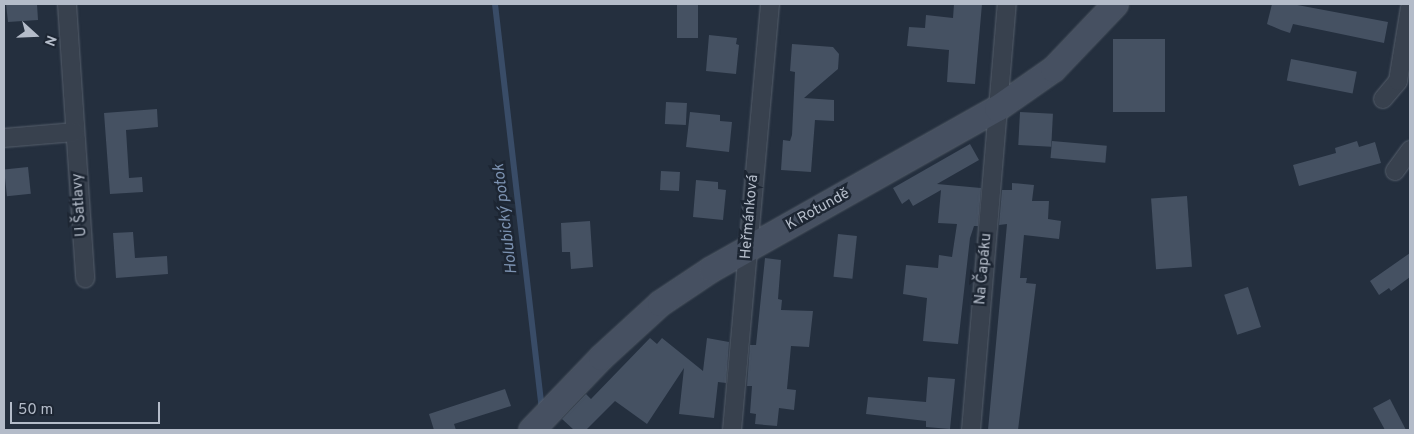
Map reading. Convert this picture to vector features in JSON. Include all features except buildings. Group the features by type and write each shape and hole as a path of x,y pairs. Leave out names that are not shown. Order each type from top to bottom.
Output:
{"street":[{"name":"U Šatlavy","path":"67,4 85,278"},
{"name":"Heřmánková","path":"732,430 770,4"},
{"name":"Na Čapáku","path":"971,430 1007,4"},
{"name":"K Rotundě","path":"531,430 601,357 660,302 711,269 748,250 997,108 1053,69 1115,4"},
{"path":"1383,98 1398,81 1410,8"},
{"path":"4,138 75,132"},
{"path":"1395,171 1410,150"}],"waterway":[{"name":"Holubický potok","path":"495,4 542,410"}]}
